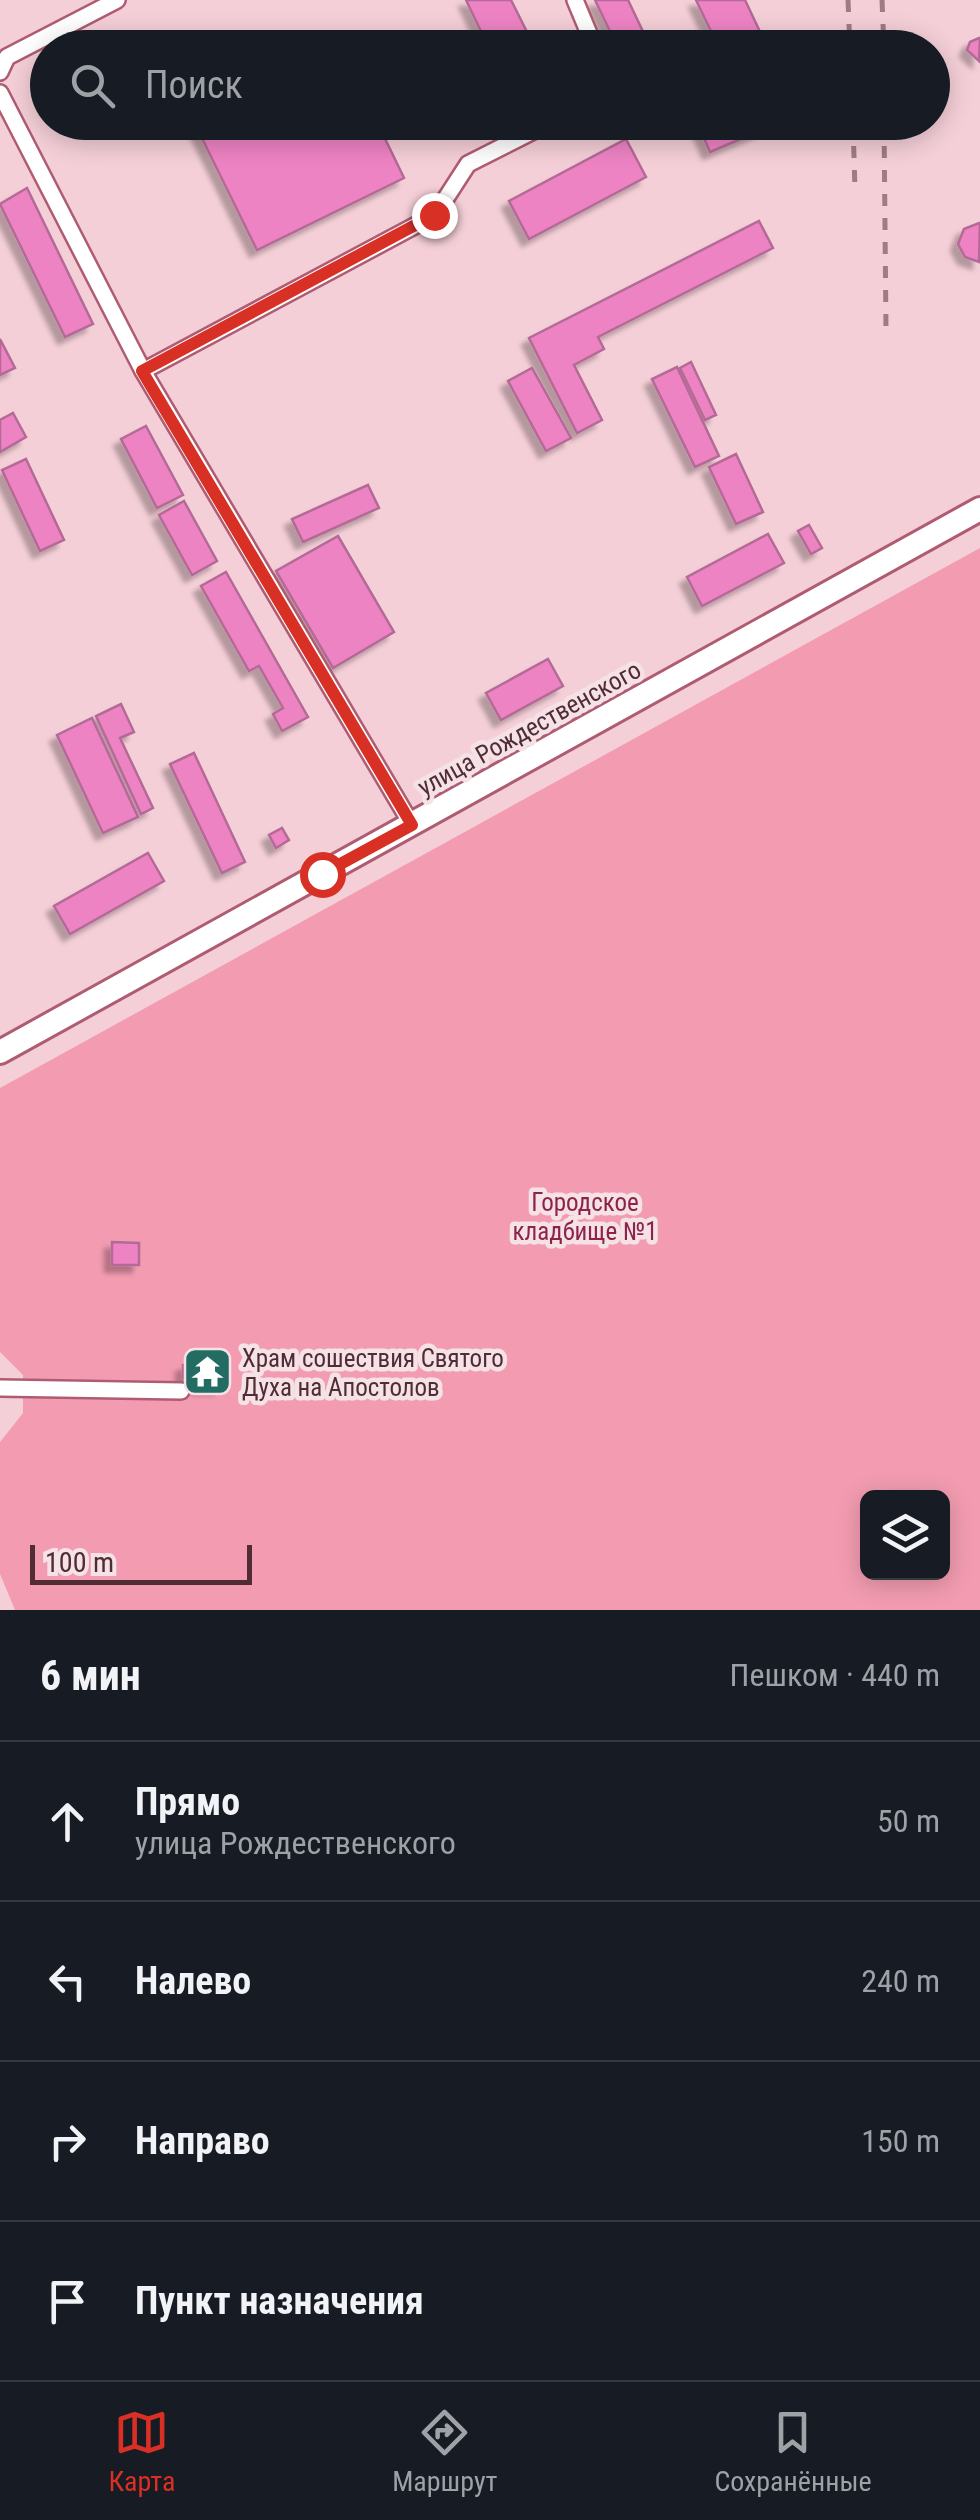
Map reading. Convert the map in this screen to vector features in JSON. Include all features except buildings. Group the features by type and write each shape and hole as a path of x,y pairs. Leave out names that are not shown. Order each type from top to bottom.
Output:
{"main road":[{"name":"улица Рождественского","path":"0,1052 980,508"}],"street":[{"path":"59,30 117,0"},
{"path":"576,0 588,30"},
{"path":"0,72 7,57 30,45"},
{"path":"0,93 142,371 412,825"},
{"path":"142,371 434,215 468,164 515,140"},
{"path":"0,1388 181,1391"}],"green space":[{"name":"Городское кладбище №1","path":"980,548 980,1610 15,1610 0,1574 0,1442 23,1413 23,1375 0,1352 0,1088"}],"railway":[{"path":"848,0 849,30"},
{"path":"882,0 883,30"},
{"path":"854,140 855,191"},
{"path":"884,140 886,330"}],"place":[{"name":"Храм сошествия Святого Духа на Апостолов","path":"207,1372"}],"route":[{"path":"322,874 412,825 142,371 434,215"}]}
